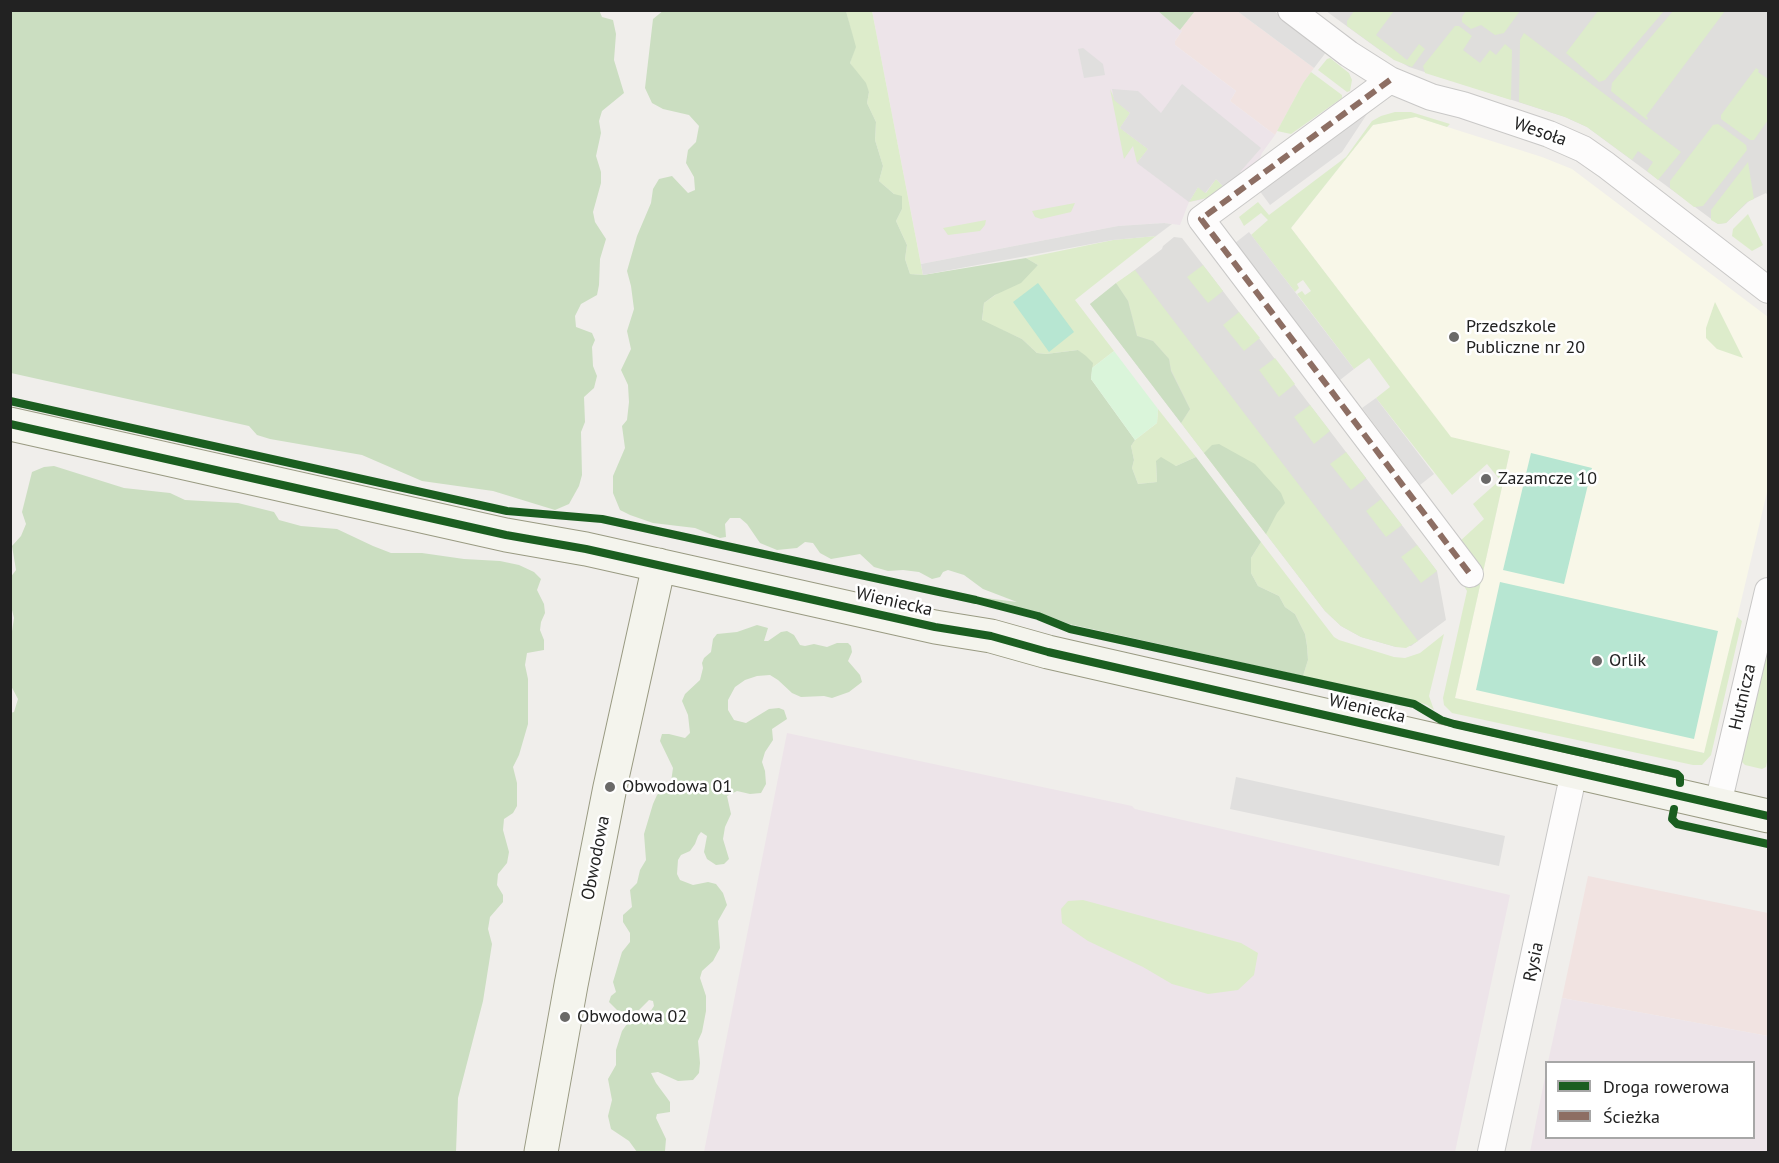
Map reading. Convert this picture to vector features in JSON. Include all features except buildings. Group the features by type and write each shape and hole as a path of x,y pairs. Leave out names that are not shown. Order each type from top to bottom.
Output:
{"street":[{"name":"Wesoła","path":"1291,10 1349,54 1390,80 1431,97 1463,105 1549,134 1583,149 1768,290"},
{"path":"1390,80 1202,219 1470,574"},
{"name":"Wieniecka","path":"10,424 506,535 586,549 935,627 991,636 1048,652 1768,816"},
{"name":"Obwodowa","path":"541,1152 578,950 659,565"},
{"name":"Hutnicza","path":"1718,804 1768,591"},
{"name":"Rysia","path":"1491,1152 1574,772"}],"shaded area":[{"path":"872,11 1158,11 1182,31 1175,45 1236,91 1230,101 1275,135 1262,153 1258,164 1202,200 1189,202 1180,225 1164,223 1118,226 921,264"},
{"path":"1195,11 1237,11 1314,68 1303,83 1275,135 1230,101 1236,91 1175,45 1182,31 1180,30"},
{"path":"1237,11 1274,11 1327,51 1314,68"},
{"path":"1326,11 1768,11 1768,196 1766,193 1749,201 1726,223 1718,224 1587,127 1565,117 1409,67 1381,51"},
{"path":"1083,48 1103,64 1105,75 1084,78 1078,49"},
{"path":"1182,84 1261,148 1240,172 1242,174 1224,187 1216,179 1205,193 1198,187 1189,202 1137,163 1148,149 1120,128 1130,113 1114,100 1112,89 1138,91 1161,113"},
{"path":"1369,111 1342,152 1270,205 1259,190"},
{"path":"1416,117 1542,157 1572,169 1768,317 1768,488 1705,753 1455,698 1510,451 1451,438 1291,228 1373,125"},
{"path":"1172,224 1156,236 1113,240 923,275 921,264 1118,226"},
{"path":"1249,232 1354,369 1340,380 1235,243"},
{"path":"1174,237 1182,238 1437,571 1446,620 1411,646 1396,647 1361,637 1341,626 1325,611 1090,304 1162,249"},
{"path":"1376,398 1434,474 1420,485 1362,408"},
{"path":"787,733 1132,806 1135,809 1510,895 1455,1152 704,1152"},
{"path":"1236,777 1505,836 1499,866 1230,809"},
{"path":"1588,876 1768,913 1768,1036 1562,998"},
{"path":"1562,998 1768,1036 1768,1152 1530,1152 1545,1077 1545,1139 1755,1139 1755,1061 1548,1061"}],"green space":[{"path":"599,10 602,17 613,20 616,34 614,60 624,93 602,111 599,121 601,133 596,156 601,172 601,183 593,212 595,222 606,239 600,259 597,295 581,304 575,316 576,327 592,333 595,340 592,347 593,366 597,376 594,388 584,397 585,422 581,432 582,475 569,504 555,510 493,491 422,481 362,455 270,439 257,435 249,426 11,373 11,11"},
{"path":"664,10 846,11 856,47 850,63 866,83 869,92 867,103 876,122 875,140 883,166 879,181 894,194 902,196 902,209 896,221 907,245 905,259 910,274 923,275 1026,258 1038,265 1021,283 995,295 984,303 982,320 1022,339 1037,353 1078,350 1093,363 1091,379 1135,440 1131,446 1134,460 1132,468 1138,484 1157,482 1156,461 1161,457 1176,466 1196,457 1261,542 1251,558 1251,573 1258,586 1279,596 1285,607 1295,614 1305,634 1307,646 1308,660 1303,676 1069,624 1046,615 978,597 1017,602 983,589 964,575 948,570 940,577 932,579 919,572 888,571 874,567 860,554 831,559 820,553 813,543 805,542 797,548 777,550 760,543 740,518 730,518 725,524 726,537 720,538 695,528 653,523 620,510 613,493 613,476 625,448 622,426 627,420 629,402 628,385 621,370 631,349 627,331 634,309 627,271 637,236 651,203 653,189 659,179 672,176 688,193 695,190 694,177 686,163 688,150 696,142 699,126 689,115 663,109 652,103 645,88 653,19"},
{"path":"846,11 872,11 923,275 910,274 905,259 907,245 896,221 902,209 894,194 879,181 883,166 875,140 876,122 867,103 869,92 850,63 855,47"},
{"path":"1158,11 1195,11 1180,30"},
{"path":"1354,11 1394,11 1376,35 1407,60 1419,44 1425,49 1412,67 1394,60 1347,26 1347,21"},
{"path":"1466,11 1520,11 1504,33 1495,35 1481,25 1471,29 1462,22"},
{"path":"1598,11 1664,11 1605,80 1599,82 1566,53"},
{"path":"1673,11 1725,11 1646,116 1647,120 1611,91 1612,83"},
{"path":"1455,26 1459,26 1472,36 1463,50 1480,63 1490,50 1496,55 1505,44 1512,50 1511,100 1425,73 1423,66"},
{"path":"1524,33 1681,152 1658,180 1647,171 1653,162 1638,151 1632,160 1587,127 1519,102 1520,40"},
{"path":"1330,58 1349,73 1352,80 1350,91 1347,92 1318,70"},
{"path":"1756,68 1768,79 1768,120 1754,140 1750,140 1721,119 1721,115"},
{"path":"1311,72 1342,95 1342,98 1291,134 1277,131 1303,83"},
{"path":"1110,89 1115,100 1130,113 1120,128 1148,149 1137,163 1133,146 1124,159"},
{"path":"1395,112 1411,112 1450,124 1447,127 1416,117 1373,125 1291,228 1451,437 1510,451 1455,698 1704,753 1737,617 1742,621 1711,755 1702,765 1693,765 1452,713 1444,705 1443,698 1467,591 1461,581 1459,542 1484,519 1473,504 1500,480 1487,464 1452,495 1376,398 1390,387 1369,358 1354,369 1297,294 1302,291 1305,295 1311,291 1303,280 1297,284 1299,288 1295,292 1251,235 1268,220 1261,213 1244,226 1239,217 1258,202 1269,215 1346,157 1372,121"},
{"path":"1718,124 1746,145 1747,150 1703,206 1694,207 1670,188 1670,181 1713,125"},
{"path":"1748,162 1754,199 1747,202 1726,223 1718,224 1711,220 1711,210"},
{"path":"1216,179 1224,187 1207,198 1189,202 1198,187 1206,193"},
{"path":"1075,203 1071,212 1041,219 1035,217 1032,211"},
{"path":"1748,214 1763,245 1752,251 1732,236 1733,229"},
{"path":"986,220 980,231 948,235 943,228"},
{"path":"1156,236 1075,300 1114,351 1092,368 1092,363 1078,350 1037,353 1022,339 982,321 984,303 1038,265 1026,258 1113,240"},
{"path":"1203,265 1223,291 1208,303 1187,277"},
{"path":"1135,270 1418,641 1406,648 1396,647 1361,637 1341,626 1325,611 1181,423 1190,409 1171,370 1169,359 1153,341 1137,336 1128,301 1116,283"},
{"path":"1038,283 1074,332 1049,352 1013,302"},
{"path":"1116,283 1128,301 1137,336 1153,341 1169,359 1171,371 1190,409 1181,423 1090,304"},
{"path":"1715,302 1743,358 1717,349 1706,338 1706,328"},
{"path":"1239,312 1260,338 1244,351 1223,325"},
{"path":"1114,351 1158,409 1157,423 1135,440 1091,379 1092,368"},
{"path":"1275,358 1295,384 1279,397 1259,370"},
{"path":"1310,405 1330,431 1314,444 1294,417"},
{"path":"1158,409 1196,457 1176,466 1156,461 1157,482 1138,484 1132,468 1134,460 1131,446 1135,440 1157,423"},
{"path":"1219,444 1255,464 1281,493 1285,503 1266,534 1204,453 1212,445"},
{"path":"1346,452 1366,478 1351,490 1330,464"},
{"path":"1531,453 1592,468 1564,584 1503,570"},
{"path":"54,466 124,488 170,493 185,500 238,503 274,512 279,520 301,526 337,529 391,553 422,553 519,565 534,572 541,579 537,590 544,604 545,613 540,630 544,640 544,650 527,653 525,665 528,679 528,724 513,767 517,783 517,806 513,813 504,819 503,830 509,852 507,863 498,874 497,885 503,895 503,902 490,917 488,929 492,944 483,1001 458,1098 456,1152 11,1152 10,713 14,712 18,699 10,684 14,618 10,578 16,570 12,546 21,536 26,524 22,512 32,472"},
{"path":"1381,499 1402,525 1386,537 1366,511"},
{"path":"1261,542 1334,637 1339,640 1394,657 1405,658 1420,653 1444,634 1429,696 1434,710 1410,699 1303,676 1308,660 1307,646 1305,634 1295,614 1285,607 1279,596 1258,586 1251,573 1251,558"},
{"path":"1417,545 1437,571 1421,583 1401,557"},
{"name":"Orlik","path":"1500,582 1718,631 1694,739 1476,690"},
{"path":"757,625 768,628 764,641 787,631 794,635 800,645 805,646 814,644 827,647 837,643 848,643 852,652 848,661 860,675 862,682 849,692 832,698 801,697 792,693 770,675 757,676 735,687 728,700 728,710 734,720 746,723 769,709 779,708 784,710 787,719 772,729 773,740 762,762 766,784 761,793 750,794 737,791 727,796 731,814 723,839 729,859 724,864 716,865 707,859 704,852 707,836 701,832 690,851 681,855 678,860 677,874 680,880 693,885 708,882 716,884 723,893 727,905 718,921 720,948 713,961 702,971 700,978 706,996 706,1011 698,1041 699,1073 693,1080 678,1081 658,1072 651,1073 670,1102 670,1112 657,1114 656,1118 666,1139 665,1151 637,1152 629,1141 611,1129 608,1116 612,1100 608,1079 616,1065 616,1050 622,1031 627,1024 650,1012 654,1006 653,1001 649,1000 639,1010 626,1012 617,1010 609,1002 611,996 616,992 613,982 622,952 630,942 630,933 623,922 623,915 632,907 630,890 637,883 640,870 646,860 644,834 657,795 671,782 673,768 660,741 662,734 685,738 690,733 688,715 682,701 685,694 700,680 702,663 711,652 713,639 717,634 737,632"},
{"path":"1768,642 1768,757 1766,767 1762,769 1745,765 1741,761"},
{"path":"1083,900 1241,943 1258,953 1254,975 1238,990 1208,994 1172,984 1143,967 1088,941 1062,923 1061,909 1068,901"}],"marked path":[{"path":"1390,80 1201,219 1470,574"}],"cycle path":[{"path":"10,401 507,511 602,519 976,600 1038,616 1070,629 1414,704 1441,720 1454,724 1677,774 1680,777 1680,783"},
{"path":"10,424 506,535 586,549 935,627 991,636 1048,652 1768,816"},
{"path":"1674,809 1672,819 1677,824 1768,844"}],"place":[{"name":"Przedszkole Publiczne nr 20","path":"1454,337"},
{"name":"Zazamcze 10","path":"1486,479"},
{"name":"Orlik","path":"1597,661"},
{"name":"Obwodowa 01","path":"610,787"},
{"name":"Obwodowa 02","path":"565,1017"}]}
